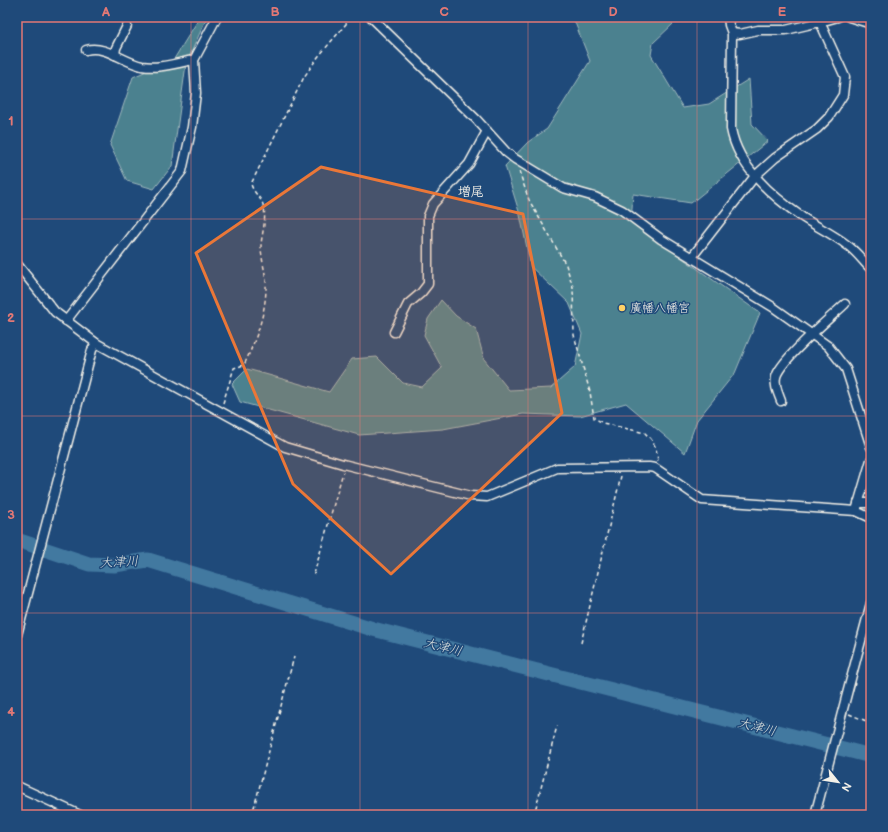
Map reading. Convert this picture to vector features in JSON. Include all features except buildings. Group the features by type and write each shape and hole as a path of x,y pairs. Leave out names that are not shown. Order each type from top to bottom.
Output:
{"street":[{"path":"66,321 182,170 192,127 196,92 194,60 216,17"},
{"path":"371,17 487,131 506,152 515,159 563,188 609,203 661,239 773,307 828,346 846,369 871,447"},
{"path":"728,17 729,26 732,33 731,128 734,141 755,176 782,202 803,218 848,245 871,269"},
{"path":"732,33 740,34 758,30 786,30 838,17"},
{"path":"849,17 868,23"},
{"path":"692,257 755,176 774,158 817,129 830,117 843,95 846,77 820,22"},
{"path":"115,54 116,48 127,26"},
{"path":"86,50 94,48 115,54 132,62 157,68 194,60"},
{"path":"394,332 408,304 421,293 428,284 428,216 433,204 469,164 487,131"},
{"path":"17,264 55,312 96,343 285,447 343,464 471,496 487,497 557,468 623,466 655,468 702,500 857,507 871,503"},
{"path":"781,401 775,387 776,376 812,334 845,304"},
{"path":"17,634 92,350 96,343"},
{"path":"857,507 871,460"},
{"path":"857,507 871,518"},
{"path":"815,815 871,603"},
{"path":"17,786 80,815"}],"path":[{"path":"220,411 234,368 244,365 250,352 264,307 266,282 261,246 264,212 262,202 253,190 251,184 304,77 318,57 352,17"},
{"path":"515,159 522,186 566,265 573,286 574,335 590,392 594,418 603,423 645,433 651,439 658,456 655,468"},
{"path":"314,574 342,474 343,464"},
{"path":"581,643 623,466"},
{"path":"252,815 294,657"},
{"path":"842,711 871,723"},
{"path":"534,815 557,726"}],"highlighted area":[{"path":"321,167 523,214 562,413 391,574 293,484 196,253"}],"green space":[{"path":"200,17 207,17 186,64 172,166 154,189 127,181 110,145 133,77 174,59"},
{"path":"582,17 671,17 673,24 653,43 651,55 683,108 709,104 749,79 752,124 768,141 691,203 633,194 631,222 760,313 735,373 697,420 685,453 626,403 580,416 523,414 443,429 359,435 240,402 232,384 247,369 329,392 352,359 377,357 403,383 422,387 442,368 424,335 428,319 441,300 456,316 476,329 484,359 509,390 551,388 575,367 582,334 569,303 531,267 520,215 505,166 528,142 547,129 590,61 574,20"}],"waterway":[{"name":"大津川","path":"17,540 89,564 114,565 148,560 373,629 871,756"}],"place":[{"name":"廣幡八幡宮","path":"622,308"}],"district":[{"name":"増尾","path":"471,192"}]}
